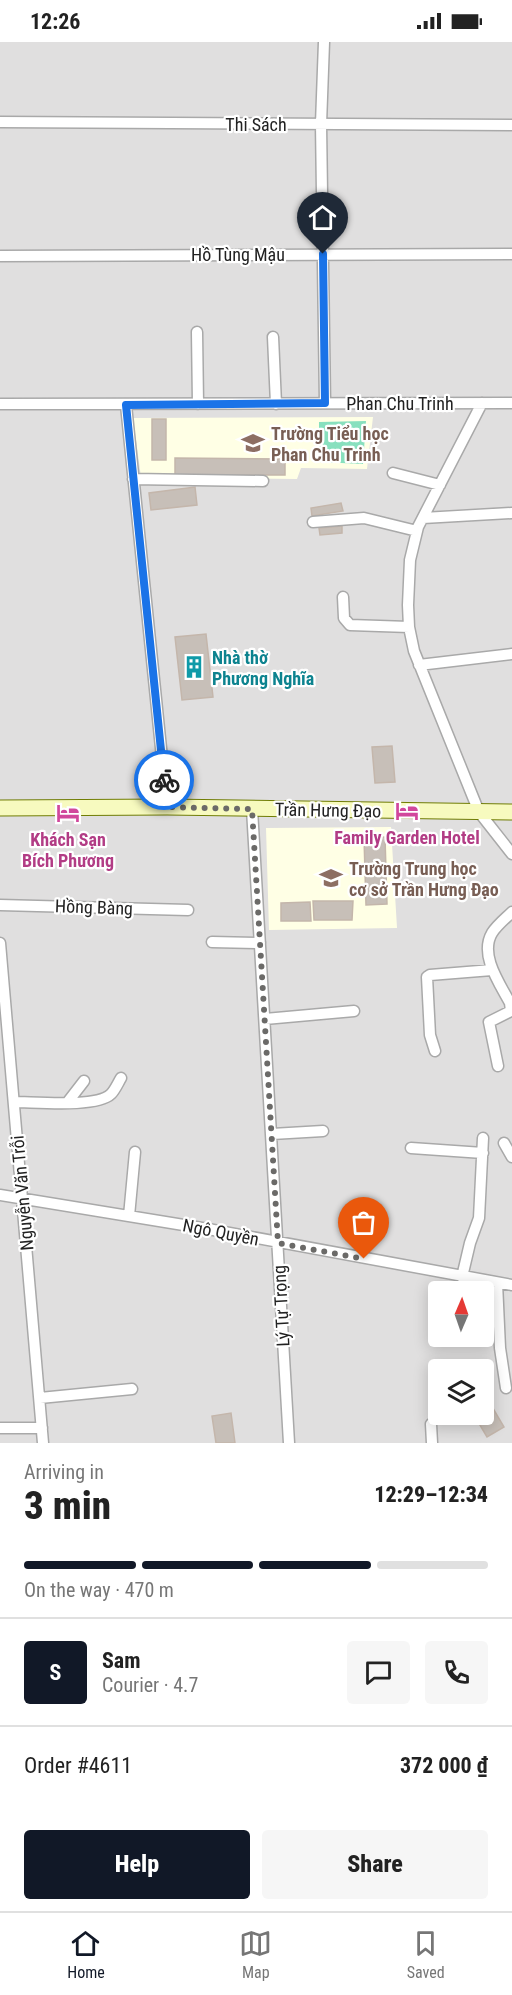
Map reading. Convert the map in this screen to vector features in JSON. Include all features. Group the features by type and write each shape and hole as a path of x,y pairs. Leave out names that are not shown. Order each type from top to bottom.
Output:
{"street":[{"path":"324,42 321,124 325,403"},
{"name":"Thi Sách","path":"0,122 512,124"},
{"name":"Hồ Tùng Mậu","path":"0,256 512,254"},
{"path":"197,332 198,404"},
{"path":"273,337 276,404"},
{"path":"482,403 417,531 410,560 408,627 419,665 479,812 512,854"},
{"name":"Phan Chu Trinh","path":"0,404 512,403"},
{"path":"126,405 167,807"},
{"path":"393,474 440,485"},
{"path":"133,480 263,481"},
{"path":"423,518 512,513"},
{"path":"313,522 364,518 417,531"},
{"path":"343,597 345,618 350,625 408,627"},
{"path":"419,665 512,654"},
{"name":"Trần Hưng Đạo","path":"0,808 167,807 512,812"},
{"name":"Lý Tự Trọng","path":"252,809 289,1443"},
{"name":"Hồng Bàng","path":"0,905 188,910"},
{"path":"498,1065 489,1022 511,1011 511,1008 492,970 489,957 490,940 496,928 512,912"},
{"path":"213,942 260,943"},
{"name":"Nguyễn Văn Trỗi","path":"0,943 3,1018 14,1102 43,1443"},
{"path":"435,1051 430,1035 427,977 492,970"},
{"path":"265,1020 354,1011"},
{"path":"14,1102 98,1101 110,1095 121,1078"},
{"path":"67,1103 84,1081"},
{"path":"272,1134 323,1131"},
{"path":"462,1277 479,1218 483,1137"},
{"path":"504,1143 512,1157"},
{"path":"411,1148 483,1153"},
{"path":"129,1216 135,1152"},
{"name":"Ngô Quyền","path":"0,1195 208,1229 512,1285"},
{"path":"497,1282 500,1348 506,1388"},
{"path":"40,1398 132,1389"},
{"path":"431,1425 432,1443"},
{"path":"0,1428 42,1428"}],"shaded area":[{"path":"0,42 512,42 512,1443 0,1443"},
{"name":"Trường Tiểu học Phan Chu Trinh","path":"373,417 367,469 301,468 297,479 141,477 133,418"},
{"name":"Trường Trung học cơ sở Trần Hưng Đạo","path":"391,827 397,928 269,930 266,828"}],"green space":[{"path":"366,421 363,464 319,462 319,422"}],"building":[{"path":"152,419 166,419 166,460 152,460"},
{"path":"175,458 285,459 285,475 175,475"},
{"path":"195,487 197,505 151,510 149,493"},
{"path":"341,503 343,511 312,516 311,508"},
{"path":"342,526 342,533 320,535 319,528"},
{"name":"Nhà thờ Phương Nghĩa","path":"206,634 213,697 182,700 175,637"},
{"path":"392,746 395,782 375,783 372,747"},
{"path":"385,837 387,904 366,905 364,838"},
{"path":"313,901 353,901 352,920 314,920"},
{"path":"310,902 311,921 281,921 281,903"},
{"path":"494,1410 504,1427 487,1437 480,1425 494,1425"},
{"path":"231,1413 235,1443 216,1443 212,1416"}],"way so far":[{"path":"164,780 167,807 252,809 278,1243 364,1259"}],"place":[{"name":"Trường Tiểu học Phan Chu Trinh","path":"253,443"},
{"name":"Nhà thờ Phương Nghĩa","path":"194,667"},
{"name":"Family Garden Hotel","path":"407,811"},
{"name":"Khách Sạn Bích Phương","path":"68,813"},
{"name":"Trường Trung học cơ sở Trần Hưng Đạo","path":"331,878"}],"route":[{"path":"164,780 126,405 325,403 323,254"}]}
